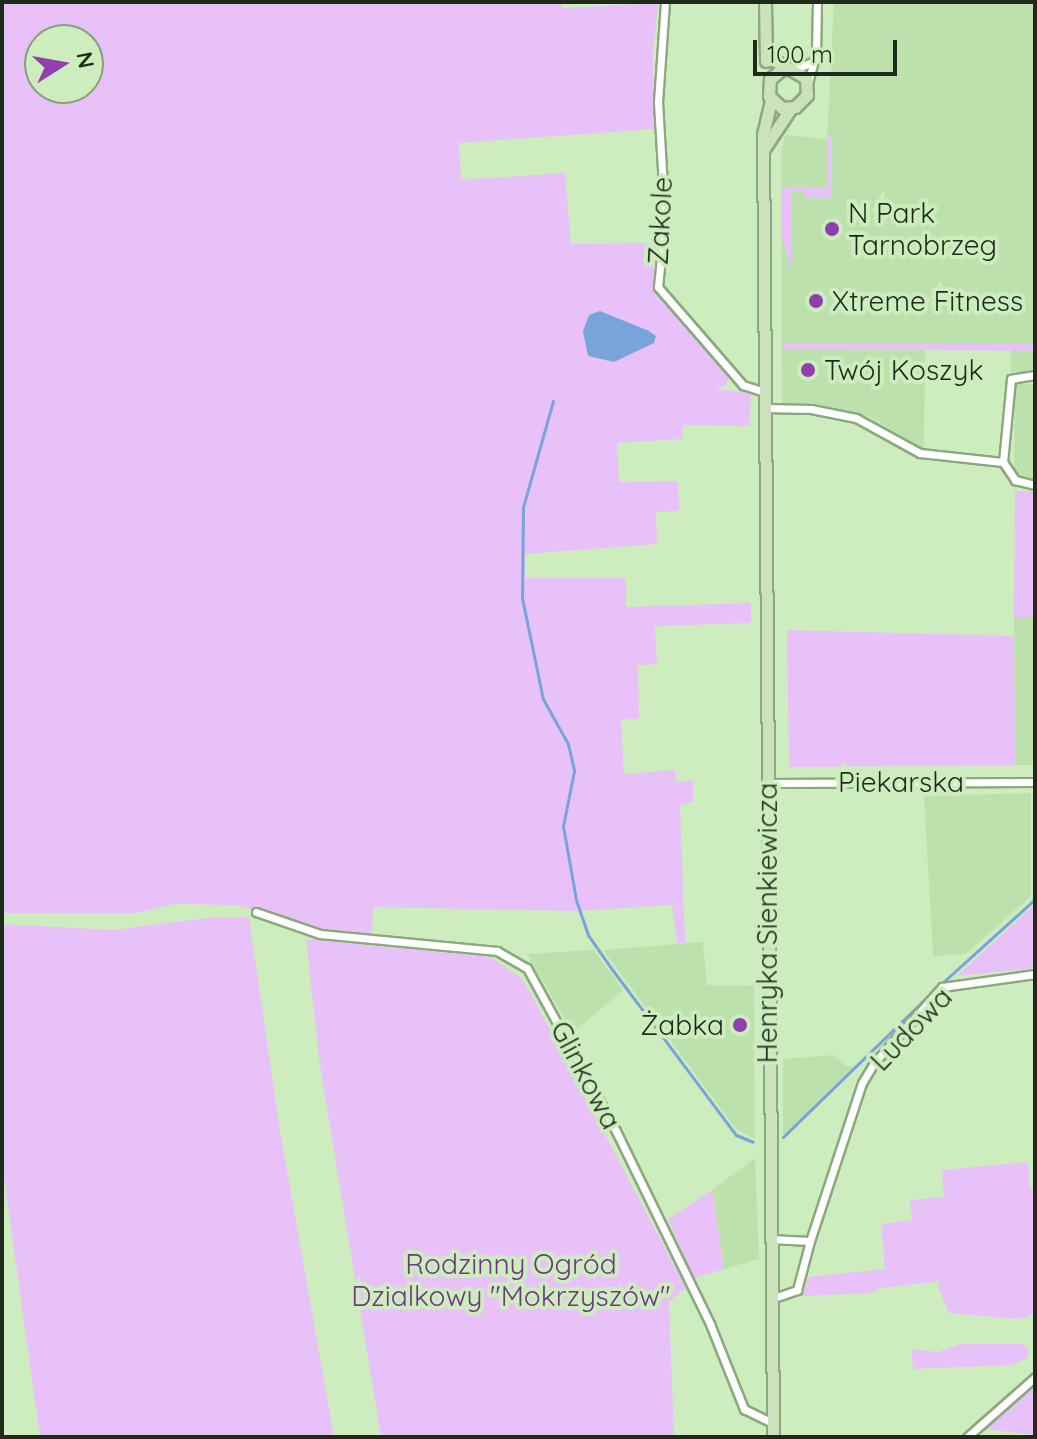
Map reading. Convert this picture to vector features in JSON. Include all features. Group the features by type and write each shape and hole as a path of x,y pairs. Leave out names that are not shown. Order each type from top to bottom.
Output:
{"main road":[{"path":"765,2 766,56 771,100 791,108 805,99 808,83 766,56"},
{"path":"768,83 790,69"},
{"name":"Henryka Sienkiewicza","path":"771,100 764,152 766,783 773,1437"},
{"name":"Henryka Sienkiewicza","path":"764,152 782,115 791,108"}],"street":[{"name":"Zakole","path":"665,2 658,102 665,220 658,287 743,385 765,392"},
{"path":"808,83 814,61 817,2"},
{"path":"790,69 814,61"},
{"path":"1035,375 1011,379 1003,462 1015,480 1035,485"},
{"path":"765,408 811,409 856,418 920,453 1003,462"},
{"name":"Piekarska","path":"766,783 1035,782"},
{"name":"Glinkowa","path":"256,912 320,934 497,951 527,968 623,1145 710,1324 744,1409 773,1423"},
{"name":"Ludowa","path":"771,1299 797,1290 862,1083 874,1063 942,987 1035,974"},
{"path":"770,1239 810,1241"},
{"path":"967,1437 1035,1377"}],"shaded area":[{"name":"N Park Tarnobrzeg","path":"834,2 1035,2 1035,372 1011,372 1011,350 925,350 924,449 870,417 820,405 782,405 781,154 785,135 827,139"},
{"path":"1015,384 1035,384 1035,480 1014,473"},
{"path":"1014,617 1035,617 1035,765 1015,765"},
{"path":"1031,793 1031,896 966,954 933,956 924,796"},
{"path":"703,942 707,985 754,986 755,1139 736,1129 603,950"},
{"path":"594,950 623,990 573,1033 527,954"},
{"path":"834,1055 844,1065 856,1068 783,1136 783,1059"},
{"path":"755,1158 759,1259 724,1269 712,1190"}],"green space":[{"path":"2,2 561,2 562,8 658,3 653,55 654,129 459,143 461,180 565,173 571,244 649,243 659,297 729,376 726,385 715,390 751,391 750,426 683,425 682,439 617,443 619,482 678,481 679,511 656,512 657,544 525,554 525,578 626,578 626,607 751,603 751,623 655,626 657,664 638,666 639,718 621,720 624,774 675,770 676,781 693,781 693,802 680,805 685,943 677,943 672,905 577,911 373,907 372,934 321,929 236,905 175,904 136,913 2,913"},
{"path":"832,135 832,198 804,198 803,191 792,191 791,269 782,236 781,187 827,187 827,140 823,140"},
{"path":"783,343 1035,344 1035,351 783,349"},
{"path":"1015,491 1035,491 1035,617 1014,617"},
{"path":"787,630 1014,636 1015,765 789,767"},
{"path":"1035,904 1035,968 957,976"},
{"path":"207,918 249,918 280,1131 334,1437 40,1437 2,1163 2,924 113,930"},
{"name":"Rodzinny Ogród Dzialkowy \"Mokrzyszów\"","path":"306,939 490,957 523,979 686,1288 669,1301 674,1437 381,1437 319,1059"},
{"path":"1028,1162 1030,1188 1035,1189 1035,1314 1019,1319 949,1313 938,1287 940,1281 880,1288 873,1293 803,1296 808,1277 885,1269 881,1224 912,1220 910,1200 944,1197 942,1170"},
{"path":"712,1190 724,1269 694,1278 668,1219"},
{"path":"961,1344 1024,1344 1029,1351 1027,1358 1012,1365 913,1369 911,1349 938,1352"},
{"path":"1035,1387 1035,1435 986,1429"}],"water":[{"path":"600,311 649,331 656,336 654,343 614,362 588,356 583,331 589,315"}],"waterway":[{"path":"553,401 523,507 522,598 543,699 568,744 574,771 563,826 576,900 588,935 611,968 736,1135 753,1142"},
{"path":"941,984 1035,899"},
{"path":"783,1137 935,989"}],"place":[{"name":"N Park Tarnobrzeg","path":"832,229"},
{"name":"Xtreme Fitness","path":"816,301"},
{"name":"Twój Koszyk","path":"808,370"},
{"name":"Żabka","path":"740,1025"}]}
